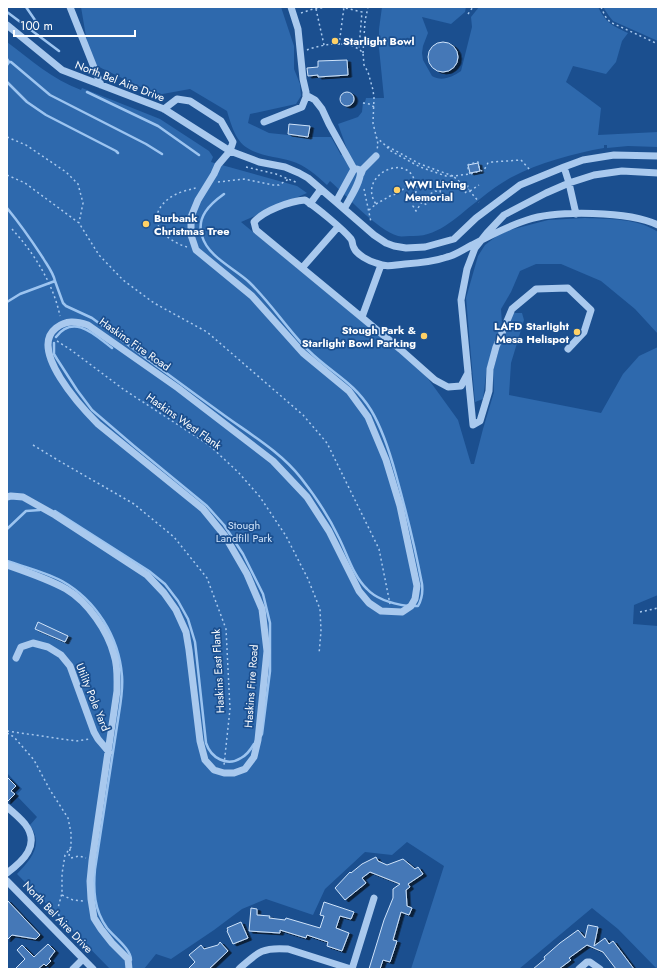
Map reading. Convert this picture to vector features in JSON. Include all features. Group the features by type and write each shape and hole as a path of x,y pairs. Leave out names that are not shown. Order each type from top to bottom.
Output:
{"street":[{"path":"70,7 101,85"},
{"path":"264,122 302,107 305,103 306,95 298,29 291,7"},
{"name":"North Bel Aire Drive","path":"7,25 62,70 164,109 230,150 259,162 285,167 308,178 374,235 386,243 406,248 425,248 454,238"},
{"path":"306,95 315,100 322,109 328,124 354,169"},
{"path":"164,109 177,99 190,101 221,121 233,142 230,150 218,165 198,200 191,217 191,235 196,250 252,296 302,352 349,391 368,418 386,460 400,506 417,586 415,599 411,606 402,612 392,612"},
{"path":"460,252 454,238 481,214 520,185 583,160 614,155 658,156"},
{"path":"344,209 364,169 376,156"},
{"path":"564,167 576,214"},
{"path":"354,169 357,168 360,170 361,174"},
{"path":"336,202 354,169"},
{"path":"568,349 584,332 591,310 568,288 536,288 512,309 496,346 490,368 489,391 480,421 473,425 461,300 467,269 475,248 504,215 546,192 594,175 622,171 658,173"},
{"path":"310,204 321,189"},
{"path":"468,373 461,386 448,387 435,380 362,317 256,230 254,222 258,216 294,201 305,200 352,240 354,249 358,253 363,257 386,267 428,262 448,257 481,240 527,220 576,214 605,214 648,220 658,225"},
{"path":"302,268 338,227"},
{"path":"362,317 381,265"},
{"name":"Haskins Fire Road","path":"62,324 72,321 88,325 178,388 273,461 307,496 329,531 359,591 369,603 381,611 392,612"},
{"path":"50,337 54,330 62,324"},
{"name":"Haskins Fire Road","path":"50,337 48,353 52,363 69,391 83,410 98,424 203,509 225,536 247,574 262,609 266,651 258,740 254,757 245,769 234,773 224,773"},
{"path":"7,497 23,497 55,515 147,575 164,593 176,610 186,632 200,741 206,760 214,770 224,773"},
{"path":"7,565 43,578 68,590 90,609 103,630 114,655 117,672 117,691 92,858 90,881 94,918 112,943 128,959 129,969"},
{"name":"Utility Pole Yard","path":"16,658 21,647 33,644 48,647 62,655 70,666 98,739 109,752"},
{"path":"7,807 25,824 30,833 32,842 28,853 7,873"},
{"name":"North Bel Aire Drive","path":"7,881 93,969"},
{"path":"239,969 257,952 266,949 278,948 288,949 351,969 374,898"},
{"path":"73,969 84,959"},
{"path":"579,969 587,962 590,962 600,969"}],"path":[{"path":"298,15 314,8 328,7"},
{"path":"341,7 362,12 359,49"},
{"path":"339,45 346,7"},
{"path":"368,7 365,21 363,53 364,65 368,72 373,90 373,123 378,148 376,156"},
{"path":"468,14 474,7"},
{"path":"601,7 605,16 610,22 658,44"},
{"path":"314,8 324,45"},
{"path":"300,54 312,48 324,45 339,45 359,49 363,53"},
{"path":"363,103 374,107"},
{"path":"7,137 26,145 46,160 66,172 78,184 83,203 79,223"},
{"path":"376,137 385,145 420,164 453,176 469,189 479,202"},
{"path":"378,148 385,145"},
{"path":"453,176 480,172 484,170 488,163 517,160 521,160 530,170"},
{"path":"470,174 467,165 478,162 480,172"},
{"path":"246,167 298,183"},
{"path":"376,204 373,196 374,182 378,175 387,170 400,168 406,170 413,178 416,191 413,206 416,211 422,202 427,205 430,194 435,191 443,193"},
{"path":"7,176 25,183 79,223 99,255 123,280 154,303 207,332 303,415 327,442 379,549 392,612"},
{"path":"273,185 279,185 287,180 291,180"},
{"path":"440,180 440,192"},
{"path":"369,210 390,196 399,193 407,184 424,181 428,185 449,184"},
{"path":"364,184 364,194 371,223"},
{"path":"469,189 470,184"},
{"path":"465,193 469,189 479,185"},
{"path":"12,229 34,255 45,276 59,311 62,324"},
{"name":"Haskins West Flank","path":"50,337 71,350 123,389 209,445 238,472 260,496 289,542 308,579 320,609 321,631 319,654"},
{"name":"Haskins East Flank","path":"33,445 134,504 174,537 207,578 226,628 230,709 224,773"},
{"path":"640,612 658,608"},
{"path":"7,732 76,741 98,739"},
{"path":"7,732 14,737 34,760 50,790 68,818 71,833 71,847 69,856 71,858 79,856 84,858 92,858"},
{"path":"62,937 62,923 58,908 62,894 62,874 65,855 71,847"},
{"path":"62,894 73,900 84,901 91,899"}],"green space":[{"path":"81,7 281,7 294,46 294,69 300,84 301,96 296,104 250,114 248,123 269,133 308,137 331,137 341,155 348,152 338,124 358,117 362,112 363,102 365,102 366,98 384,98 379,48 379,29 382,7 466,7 465,12 451,24 422,17 428,33 423,46 423,60 432,76 443,79 451,77 461,71 472,27 471,17 479,7 598,7 610,23 628,33 622,41 616,62 606,74 573,66 566,82 601,108 598,135 658,132 658,147 628,146 607,148 607,145 604,145 604,148 545,163 512,177 439,229 420,236 398,236 381,227 362,212 330,181 327,185 301,165 289,160 262,154 247,148 241,143 233,130 227,111 190,89 157,95 95,65 91,66"},
{"path":"603,7 658,7 658,41 613,21"},
{"name":"Stough Landfill Park","path":"7,42 42,69 70,86 81,90 82,88 160,119 209,151 213,157 211,162 297,186 307,193 241,222 424,373 458,420 471,464 474,464 494,392 493,371 501,342 512,313 522,313 524,320 511,363 509,395 601,413 623,374 639,356 658,347 658,595 634,605 633,624 658,626 658,969 618,929 592,908 519,969 411,969 444,866 407,842 392,855 365,852 325,889 313,915 266,899 242,909 171,959 156,954 144,969 110,969 17,874 27,863 34,851 36,839 30,825 37,817 16,795 22,789 7,773"},
{"path":"585,218 623,220 650,227 658,232 658,334 635,309 601,281 561,264 536,264 520,271 511,292 501,309 502,324 487,367 483,399 475,402 466,298 478,256 485,245 498,235 510,230 548,220"}],"building":[{"path":"443,42 454,46 458,57 454,68 443,72 432,68 428,57 432,46"},
{"path":"347,60 348,75 318,77 318,75 308,76 307,68 318,67 318,61"},
{"path":"347,92 352,94 354,99 352,104 347,106 342,104 340,99 342,94"},
{"path":"289,124 310,126 308,137 288,134"},
{"path":"478,163 480,171 470,173 468,165"},
{"path":"38,622 68,636 65,642 35,629"},
{"path":"7,777 16,786 11,791 15,794 7,802"},
{"path":"376,857 378,861 387,865 403,859 415,869 418,867 423,874 408,884 410,887 406,890 407,906 412,908 409,915 401,912 393,940 397,941 390,962 383,960 380,969 369,969 384,920 393,898 393,889 400,884 370,872 362,878 366,883 345,900 335,888 350,872 351,873 362,864"},
{"path":"7,900 40,935 36,939 12,935 7,940"},
{"path":"324,902 354,912 351,919 340,916 336,928 349,933 342,951 327,946 328,942 307,935 306,938 280,930 280,933 249,931 251,908 257,909 257,915 270,916 269,918 285,920 286,918 320,928 324,916 320,915"},
{"path":"241,922 248,938 233,944 227,928"},
{"path":"588,925 598,927 594,946 605,938 609,944 613,941 634,969 616,969 603,952 587,945 569,958 571,960 559,969 533,969 560,943 578,930 585,938"},
{"path":"220,942 228,951 209,969 188,969 195,962 189,955 201,945 204,949 218,945"},
{"path":"48,944 55,951 49,959 51,961 46,966 44,964 38,969 15,969 25,959 17,950 22,945 34,957"}],"waterway":[{"path":"26,7 37,23"},
{"path":"7,12 59,51"},
{"path":"7,59 9,62 7,65"},
{"path":"9,62 11,62 50,95 146,144 162,154"},
{"path":"7,82 27,102 46,115 118,153"},
{"path":"87,92 158,126 199,155"},
{"path":"224,194 209,207 203,217 201,229 205,243 222,262 243,277 257,290 308,350 357,392 371,410 383,434 400,489 422,584 422,593 418,606 413,606"},
{"path":"7,208 39,252 55,281 20,294 7,302"},
{"path":"55,281 63,303 66,306 92,318 274,451 293,468 321,506 334,528 354,571 362,584 371,593 381,599 408,606"},
{"path":"56,337 63,330 70,327 77,327 92,333 112,348"},
{"path":"54,343 54,354 92,410 207,506 224,525 243,554 263,594 270,623 270,671 261,736"},
{"path":"7,529 26,511 40,510"},
{"path":"55,511 149,571 165,584 178,601 188,619 195,642 206,743 212,753 220,760 230,762 236,761 245,755 254,744"},
{"path":"7,561 49,575 74,589 85,598 104,621 116,647 122,676 122,694 95,869 94,892 99,914 107,928 125,947 131,960"}],"place":[{"name":"Starlight Bowl","path":"335,41"},
{"name":"WWI Living Memorial","path":"397,190"},
{"name":"Burbank Christmas Tree","path":"146,224"},
{"name":"LAFD Starlight Mesa Helispot","path":"577,332"},
{"name":"Stough Park & Starlight Bowl Parking","path":"424,336"}]}
